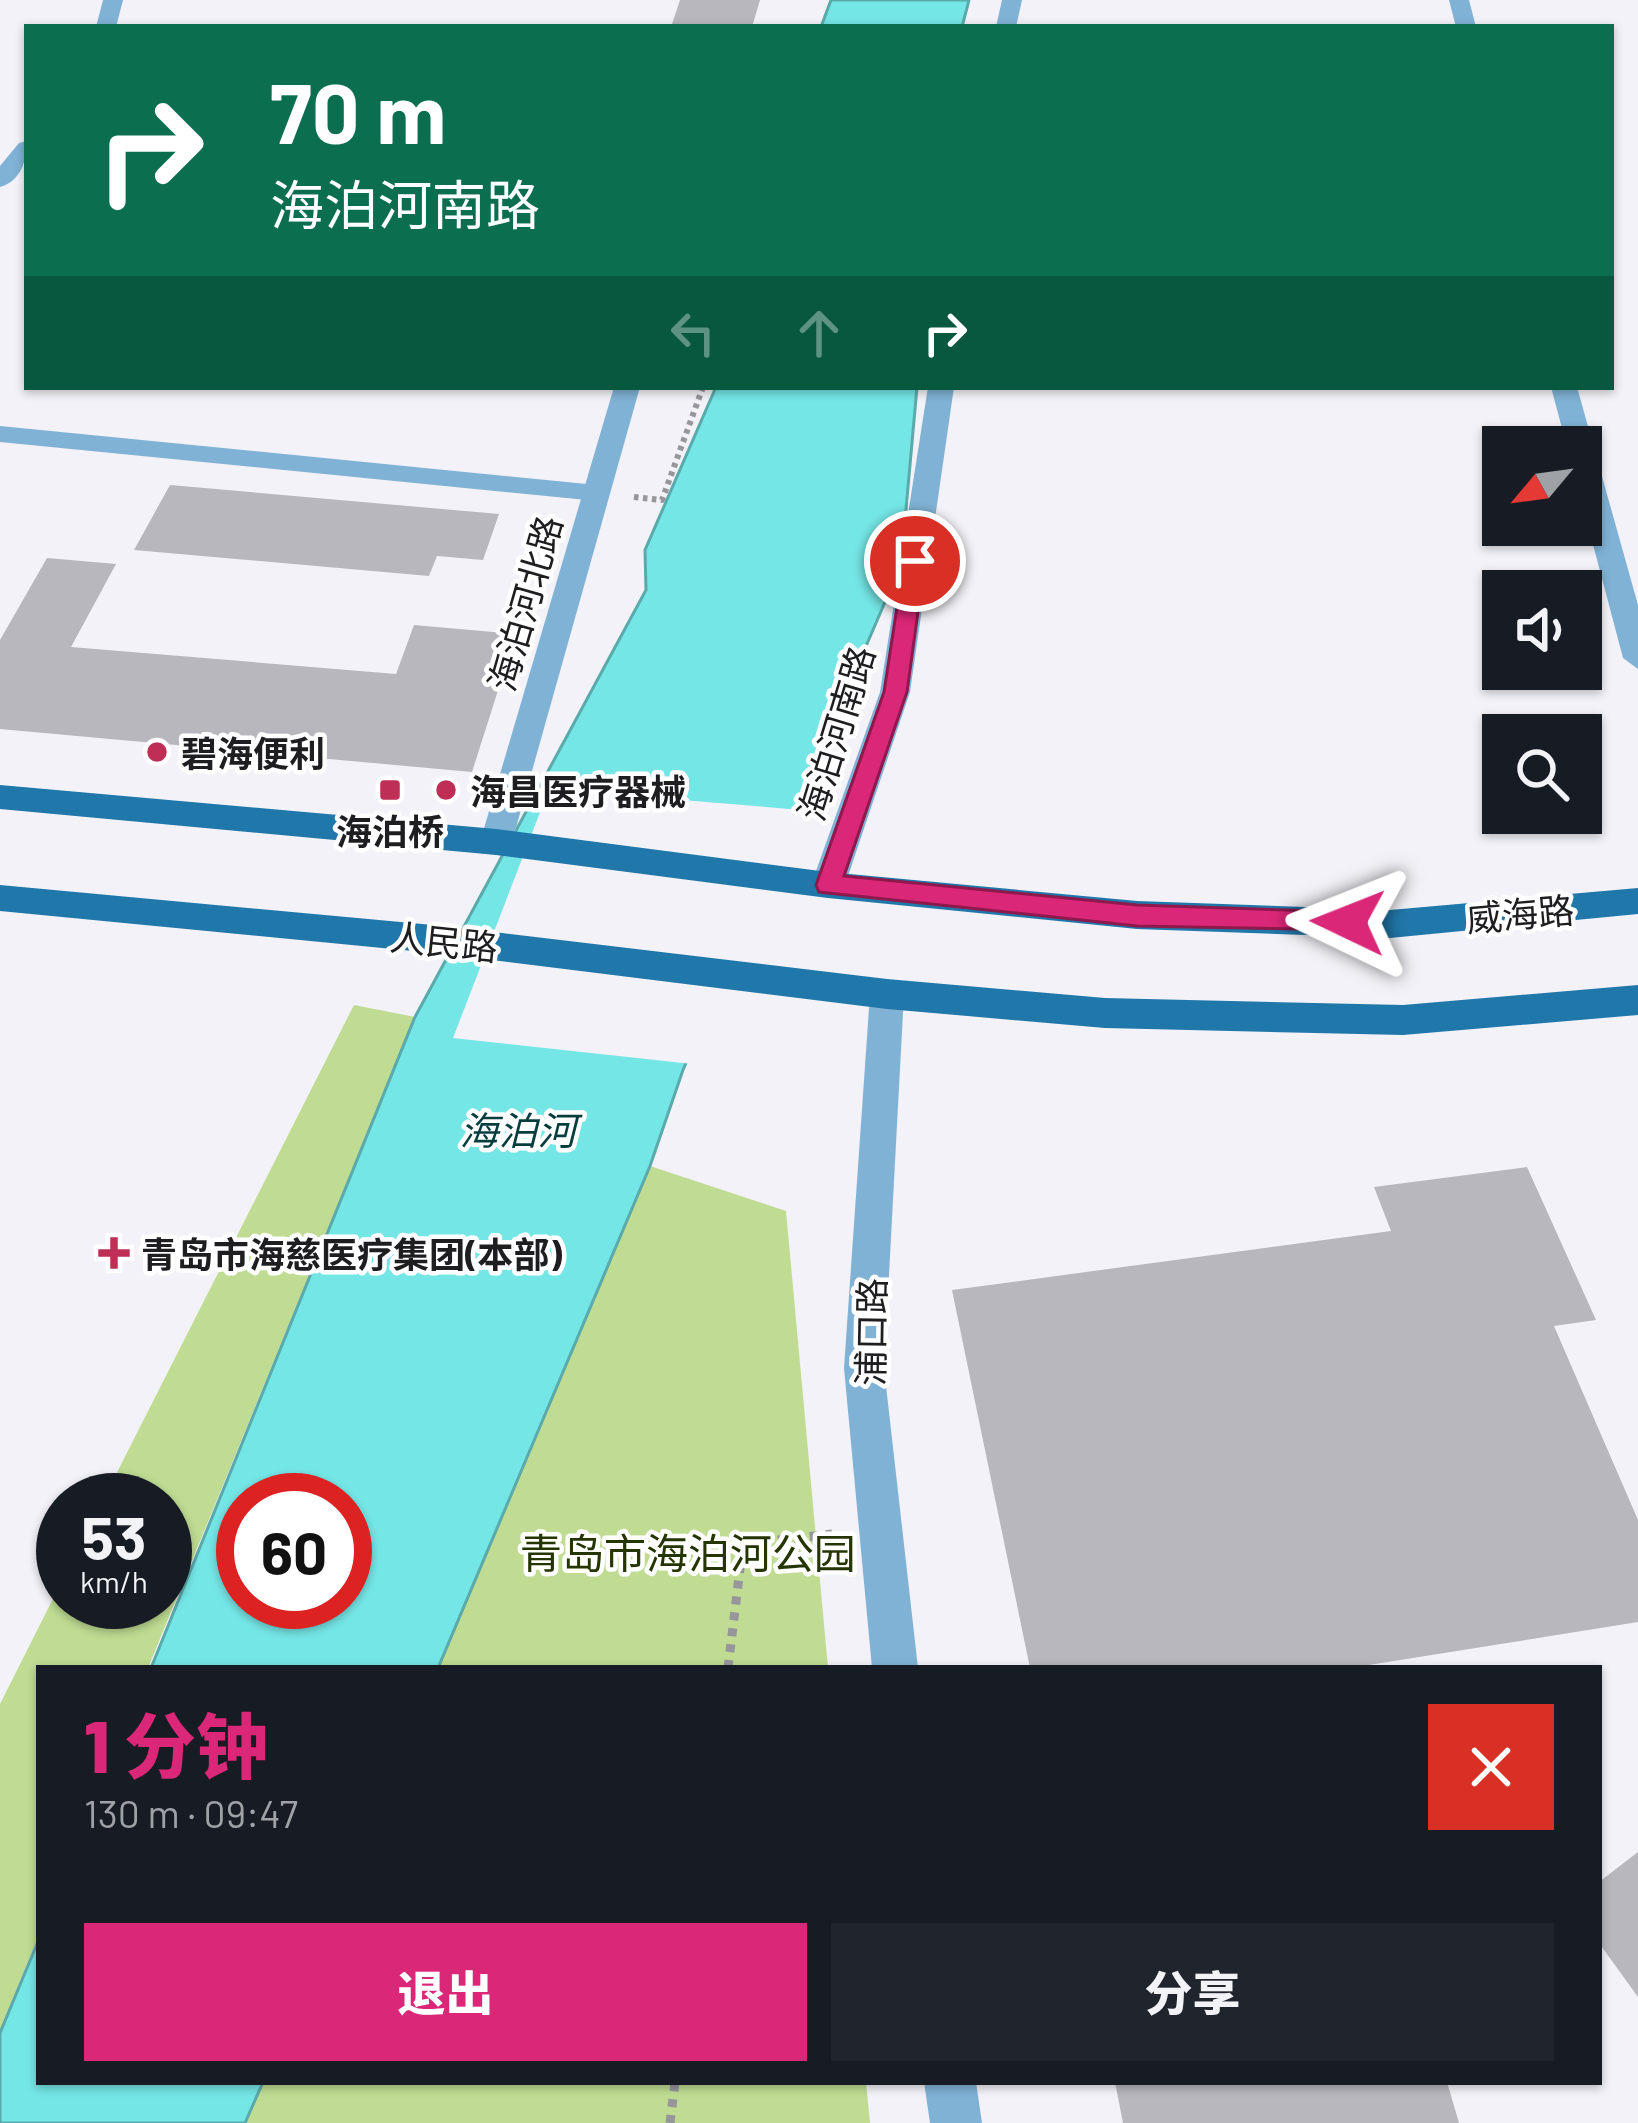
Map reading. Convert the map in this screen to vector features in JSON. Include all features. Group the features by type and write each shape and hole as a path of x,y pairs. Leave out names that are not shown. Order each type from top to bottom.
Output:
{"main road":[{"path":"0,797 496,842 828,885"},
{"name":"威海路","path":"828,885 1137,915 1390,923 1638,901"},
{"name":"人民路","path":"0,898 444,940 887,994"},
{"path":"887,994 1105,1013 1403,1020 1638,1000"}],"street":[{"path":"0,180 24,152"},
{"name":"海泊河北路","path":"496,842 627,390"},
{"name":"海泊河南路","path":"828,885 895,692 941,390"},
{"path":"1565,390 1575,426"},
{"path":"1602,525 1638,658"},
{"name":"浦口路","path":"887,994 865,1367 896,1665"},
{"path":"950,2085 956,2123"}],"lane":[{"path":"0,434 597,494"}],"path":[{"path":"597,494 662,500 702,390"},
{"path":"728,1665 743,1544 884,1528"},
{"path":"670,2123 675,2085"}],"green space":[{"path":"354,1005 415,1017 228,1473 216,1473 216,1502 192,1561 192,1473 117,1473"},
{"name":"青岛市海泊河公园","path":"650,1166 786,1211 828,1665 439,1665"},
{"path":"38,1629 164,1629 149,1665 36,1665 36,1942 0,2030 0,1704"},
{"path":"262,2085 866,2085 870,2123 245,2123"}],"water":[{"path":"831,0 969,0 963,24 822,24"},
{"name":"海泊河","path":"715,390 917,390 901,565 683,1070 650,1166 439,1665 152,1665 167,1629 192,1629 192,1567 216,1508 216,1629 372,1629 372,1473 230,1473 415,1017 646,590 645,550"},
{"path":"36,1946 36,2085 262,2085 245,2123 0,2123 0,2033"}],"pier":[{"name":"海泊桥","path":"549,789 802,810 692,1064 453,1038"}],"building":[{"path":"680,0 760,0 753,24 672,24"},
{"path":"170,485 499,514 483,560 437,556 429,576 134,550"},
{"path":"47,558 116,564 71,647 396,674 414,625 516,634 472,772 0,729 0,640"},
{"path":"1527,1167 1596,1320 1554,1326 1638,1520 1638,1622 1369,1665 1029,1665 952,1290 1391,1231 1374,1187"},
{"path":"1638,1852 1638,1997 1602,1947 1602,1880"},
{"path":"1116,2085 1448,2085 1459,2123 1123,2123"}],"place":[{"name":"碧海便利","path":"157,752"},
{"name":"海泊桥","path":"390,790"},
{"name":"海昌医疗器械","path":"446,790"},
{"name":"青岛市海慈医疗集团(本部)","path":"114,1253"}],"route":[{"path":"915,561 895,692 828,885 1137,915 1348,922"}]}
